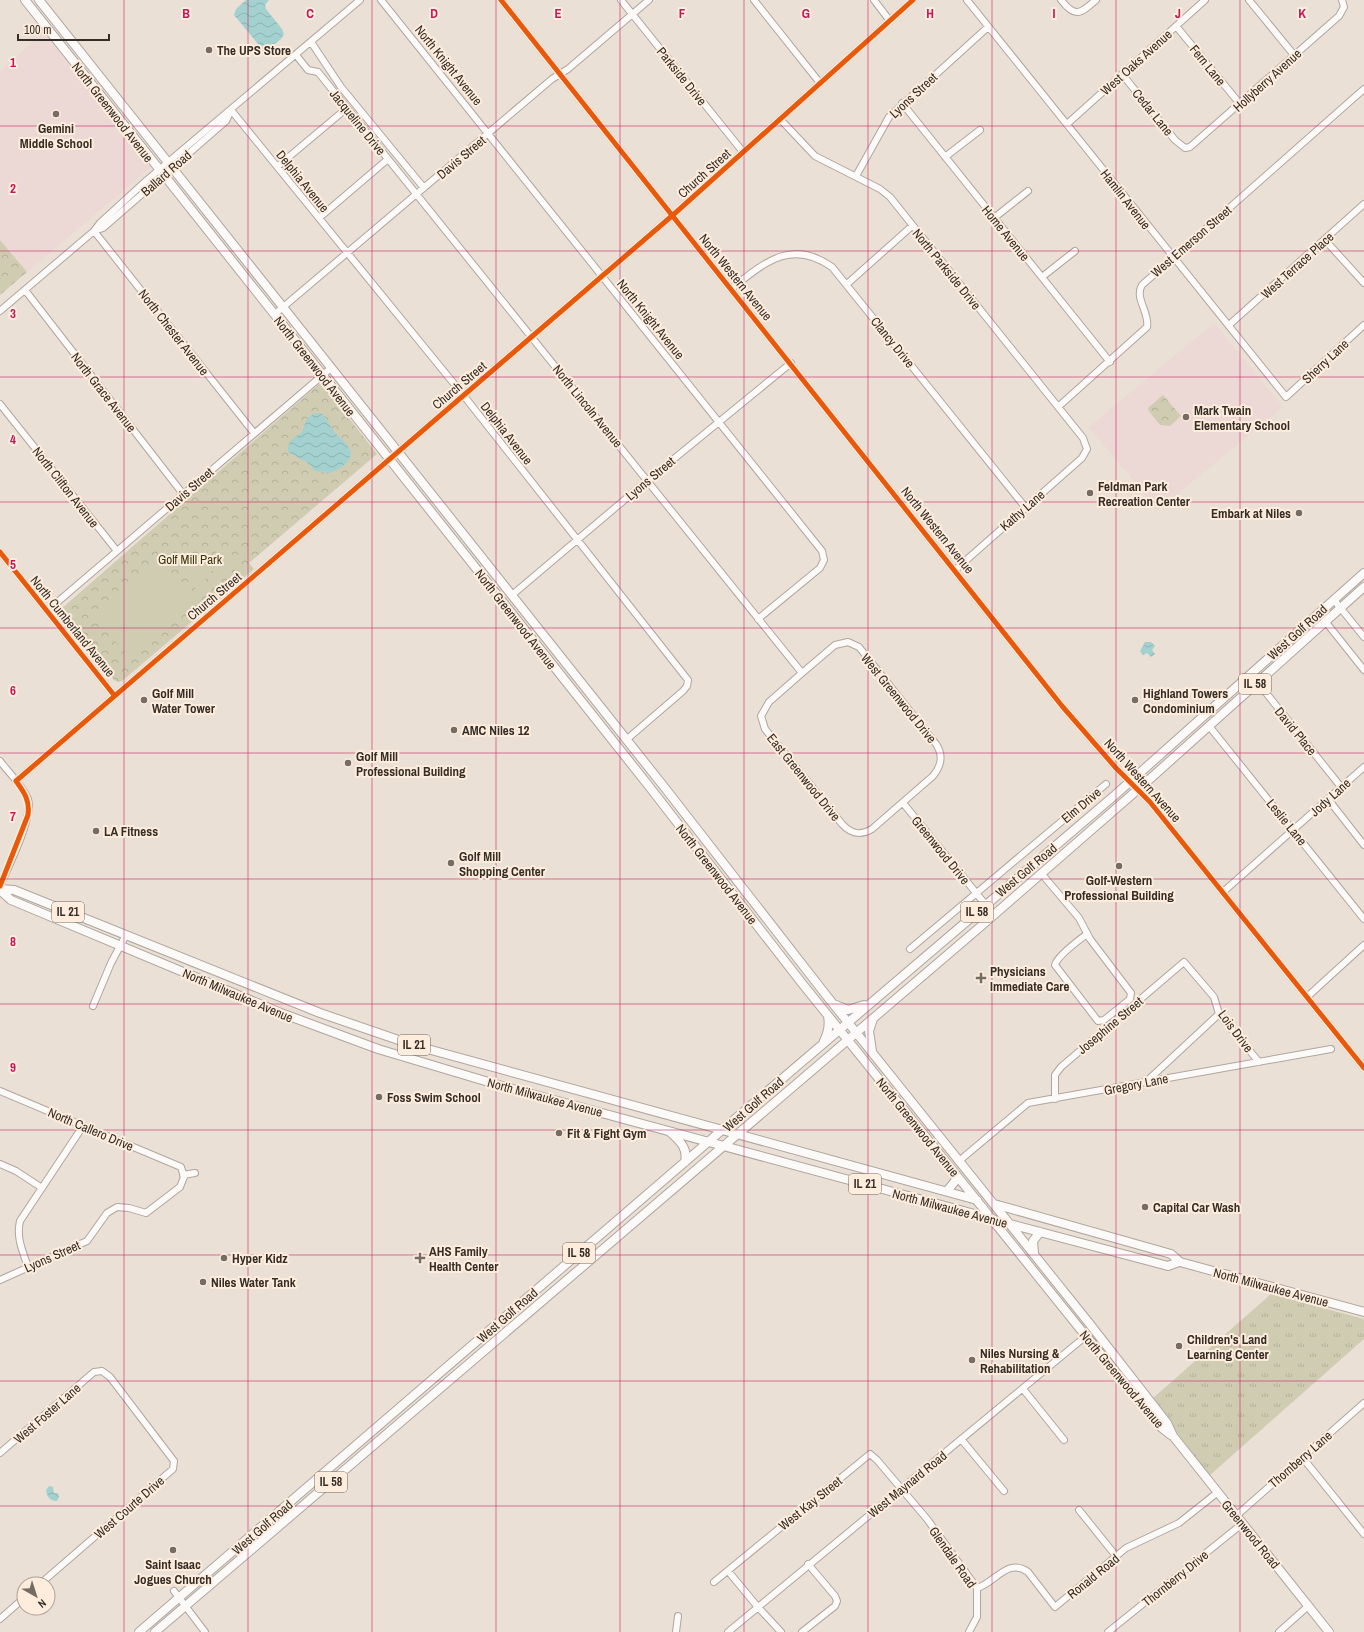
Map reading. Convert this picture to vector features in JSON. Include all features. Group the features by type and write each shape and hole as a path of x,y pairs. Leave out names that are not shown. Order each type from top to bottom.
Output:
{"main road":[{"name":"North Greenwood Avenue","path":"25,0 839,1029 1086,1336 1162,1428 1173,1436"},
{"name":"North Greenwood Avenue","path":"39,0 512,595 856,1033 995,1204 1167,1423 1173,1436"},
{"name":"West Golf Road","path":"139,1632 839,1029 1130,782 1364,573"},
{"name":"West Golf Road","path":"156,1632 994,915 1138,789 1364,587"},
{"name":"North Milwaukee Avenue","path":"0,890 14,890 298,1004 382,1035 444,1054 995,1204 1171,1254 1179,1262 1364,1312"},
{"name":"North Milwaukee Avenue","path":"0,890 11,900 120,944 281,1013 378,1049 461,1074 667,1131 1040,1232 1168,1266 1179,1262"},
{"path":"826,995 838,1007 848,1010 857,1008 875,999"},
{"path":"823,1043 828,1033 830,1023 828,1015"},
{"path":"873,1019 869,1031 873,1053"},
{"path":"667,1131 684,1146 686,1154 685,1162"},
{"path":"947,1191 956,1180 953,1171"},
{"path":"1034,1254 1033,1241 1040,1232"},
{"name":"Greenwood Road","path":"1173,1436 1329,1632"}],"street":[{"name":"Ballard Road","path":"0,311 94,231 103,228 231,110 360,0"},
{"name":"North Knight Avenue","path":"382,0 822,551 824,560 820,568 758,619"},
{"name":"North Western Avenue","path":"501,0 791,363 1062,706 1130,782 1150,802 1224,892 1364,1068"},
{"name":"Parkside Drive","path":"621,0 743,152"},
{"name":"Davis Street","path":"274,314 649,0"},
{"path":"754,0 820,83"},
{"path":"874,0 890,20"},
{"name":"Church Street","path":"16,781 114,695 673,216 913,0"},
{"name":"Hamlin Avenue","path":"967,0 1286,397"},
{"path":"1061,0 1068,9 1077,13 1082,12 1096,0"},
{"name":"West Oaks Avenue","path":"1067,124 1205,0"},
{"path":"1250,0 1294,56"},
{"name":"Hollyberry Avenue","path":"1185,148 1195,145 1339,16 1344,7 1342,0"},
{"name":"Fern Lane","path":"1176,26 1240,104"},
{"name":"Lyons Street","path":"856,176 889,116 988,27"},
{"path":"311,42 341,87 424,188"},
{"name":"Jacqueline Drive","path":"296,55 308,70 318,72 416,195"},
{"name":"Cedar Lane","path":"1122,74 1175,140 1185,148"},
{"name":"West Emerson Street","path":"1058,407 1110,362 1147,327 1147,318 1139,289 1146,281 1364,89"},
{"name":"Home Avenue","path":"902,103 1110,362"},
{"path":"278,166 348,108"},
{"name":"Delphia Avenue","path":"231,110 464,396 688,680 687,686 683,691 626,740"},
{"name":"North Parkside Drive","path":"780,119 815,156 856,176 885,193 1084,438 1087,449"},
{"path":"945,157 980,130"},
{"path":"319,218 388,159"},
{"path":"994,218 1028,191"},
{"name":"North Lincoln Avenue","path":"416,195 648,480 758,619"},
{"name":"West Terrace Place","path":"1229,325 1364,204"},
{"path":"847,284 912,226"},
{"name":"North Chester Avenue","path":"94,231 254,433"},
{"path":"1325,240 1363,282"},
{"path":"1042,277 1075,251"},
{"name":"Clancy Drive","path":"731,289 769,260 790,253 811,255 821,259 832,267 1025,507"},
{"name":"North Grace Avenue","path":"25,290 183,494"},
{"name":"Sherry Lane","path":"1286,397 1364,325"},
{"name":"Lyons Street","path":"512,595 648,480 791,363"},
{"name":"Davis Street","path":"47,611 331,368"},
{"name":"North Clifton Avenue","path":"0,404 117,551"},
{"name":"Kathy Lane","path":"955,570 1082,458 1087,449"},
{"name":"North Cumberland Avenue","path":"0,552 114,695"},
{"path":"1334,600 1364,638"},
{"path":"758,619 802,673"},
{"path":"1326,621 1364,670"},
{"name":"West Greenwood Drive","path":"802,673 835,645 848,642 854,644 936,744 940,750 941,758 938,770 903,803"},
{"name":"East Greenwood Drive","path":"802,673 769,702 763,710 762,716 765,729 847,829 856,833 866,832 903,803"},
{"name":"David Place","path":"1251,674 1341,787"},
{"name":"Leslie Lane","path":"1209,726 1364,919"},
{"path":"0,761 16,781 28,799 30,806 28,815 0,886"},
{"name":"Jody Lane","path":"1224,892 1364,767"},
{"name":"Elm Drive","path":"910,949 1106,784"},
{"path":"1328,799 1364,845"},
{"name":"Greenwood Drive","path":"903,803 994,915"},
{"path":"1041,873 1079,918 1087,934 1131,993 1130,999 1104,1020 1098,1021 1055,965 1062,955 1087,934"},
{"path":"93,1006 120,944 126,935"},
{"path":"1307,997 1364,945"},
{"name":"Lois Drive","path":"1184,962 1214,997 1220,1014 1259,1062"},
{"name":"Josephine Street","path":"1055,1099 1055,1075 1060,1067 1184,962"},
{"path":"1147,1081 1220,1014"},
{"name":"Gregory Lane","path":"959,1160 1026,1104 1147,1081 1332,1049"},
{"name":"North Callero Drive","path":"0,1091 181,1167 183,1175"},
{"path":"28,1267 19,1242 18,1229 20,1222 84,1126"},
{"path":"0,1164 16,1171 42,1188"},
{"path":"183,1175 195,1173"},
{"name":"Lyons Street","path":"0,1280 87,1241 107,1213 117,1207 129,1208 146,1213 180,1187 183,1175"},
{"name":"West Maynard Road","path":"728,1632 757,1606 901,1490 1086,1336"},
{"name":"West Courte Drive","path":"49,1576 173,1469 174,1461 110,1377 102,1371 94,1372"},
{"name":"West Foster Lane","path":"0,1453 94,1372"},
{"path":"1023,1389 1064,1440"},
{"name":"Thornberry Lane","path":"1236,1516 1364,1403"},
{"path":"961,1439 1004,1491"},
{"name":"West Kay Street","path":"714,1582 870,1454 877,1460 901,1490"},
{"path":"1302,1457 1364,1534"},
{"name":"Glendale Road","path":"901,1490 927,1519 977,1588 977,1617 970,1632"},
{"name":"Ronald Road","path":"977,1588 986,1584 1010,1568 1023,1568 1028,1572 1055,1607 1126,1548 1179,1523 1218,1492"},
{"path":"1079,1510 1116,1556"},
{"name":"Thornberry Drive","path":"1108,1632 1242,1524"},
{"path":"802,1632 835,1606 837,1601 835,1596 808,1564"},
{"path":"728,1570 757,1606 781,1632"},
{"path":"174,1591 205,1632"},
{"path":"0,1619 16,1605"},
{"path":"1279,1632 1306,1608"},
{"path":"676,1632 678,1616"}],"shaded area":[{"name":"Gemini Middle School","path":"45,31 151,167 27,272 0,240 0,71"},
{"name":"Mark Twain Elementary School","path":"1214,323 1283,407 1158,510 1089,427"}],"green space":[{"path":"0,240 27,272 0,295"},
{"name":"Golf Mill Park","path":"319,384 323,385 377,454 249,563 254,569 122,681 118,682 114,680 62,615 61,609"},
{"path":"1163,395 1181,416 1170,426 1160,425 1148,410 1148,408"},
{"path":"222,547 236,564 228,570 214,554"},
{"path":"213,556 227,572 219,579 205,562"},
{"path":"160,564 191,601 127,655 96,619"},
{"path":"194,565 211,586 201,595 183,574"},
{"path":"1271,1294 1364,1319 1364,1339 1209,1476 1152,1399"}],"water":[{"path":"246,0 269,0 265,5 266,9 282,29 284,34 281,39 272,46 270,52 262,51 263,47 258,44 234,15 236,9"},
{"path":"315,413 323,414 335,433 346,443 351,452 347,463 330,473 315,471 308,463 288,452 290,442 302,432 307,419"},
{"path":"1145,642 1151,642 1155,646 1152,650 1155,654 1151,657 1147,653 1143,655 1140,651"},
{"path":"49,1486 53,1487 54,1493 58,1493 59,1497 57,1501 48,1497 46,1490"}],"cycle path":[{"path":"501,0 1062,706 1116,768 1150,802 1364,1068"},
{"path":"0,886 28,815 27,801 24,793 16,781 673,215 913,0"},
{"path":"0,552 114,695"}],"place":[{"name":"The UPS Store","path":"209,50"},
{"name":"Gemini Middle School","path":"56,114"},
{"name":"Mark Twain Elementary School","path":"1186,417"},
{"name":"Feldman Park Recreation Center","path":"1090,493"},
{"name":"Embark at Niles","path":"1299,513"},
{"name":"Golf Mill Water Tower","path":"144,700"},
{"name":"Highland Towers Condominium","path":"1135,700"},
{"name":"AMC Niles 12","path":"454,730"},
{"name":"Golf Mill Professional Building","path":"348,763"},
{"name":"LA Fitness","path":"96,831"},
{"name":"Golf Mill Shopping Center","path":"451,863"},
{"name":"Golf-Western Professional Building","path":"1119,866"},
{"name":"Physicians Immediate Care","path":"981,978"},
{"name":"Foss Swim School","path":"379,1097"},
{"name":"Fit & Fight Gym","path":"559,1133"},
{"name":"Capital Car Wash","path":"1145,1207"},
{"name":"Hyper Kidz","path":"224,1258"},
{"name":"AHS Family Health Center","path":"420,1258"},
{"name":"Niles Water Tank","path":"203,1282"},
{"name":"Children's Land Learning Center","path":"1179,1346"},
{"name":"Niles Nursing & Rehabilitation","path":"972,1360"},
{"name":"Saint Isaac Jogues Church","path":"173,1550"}]}
